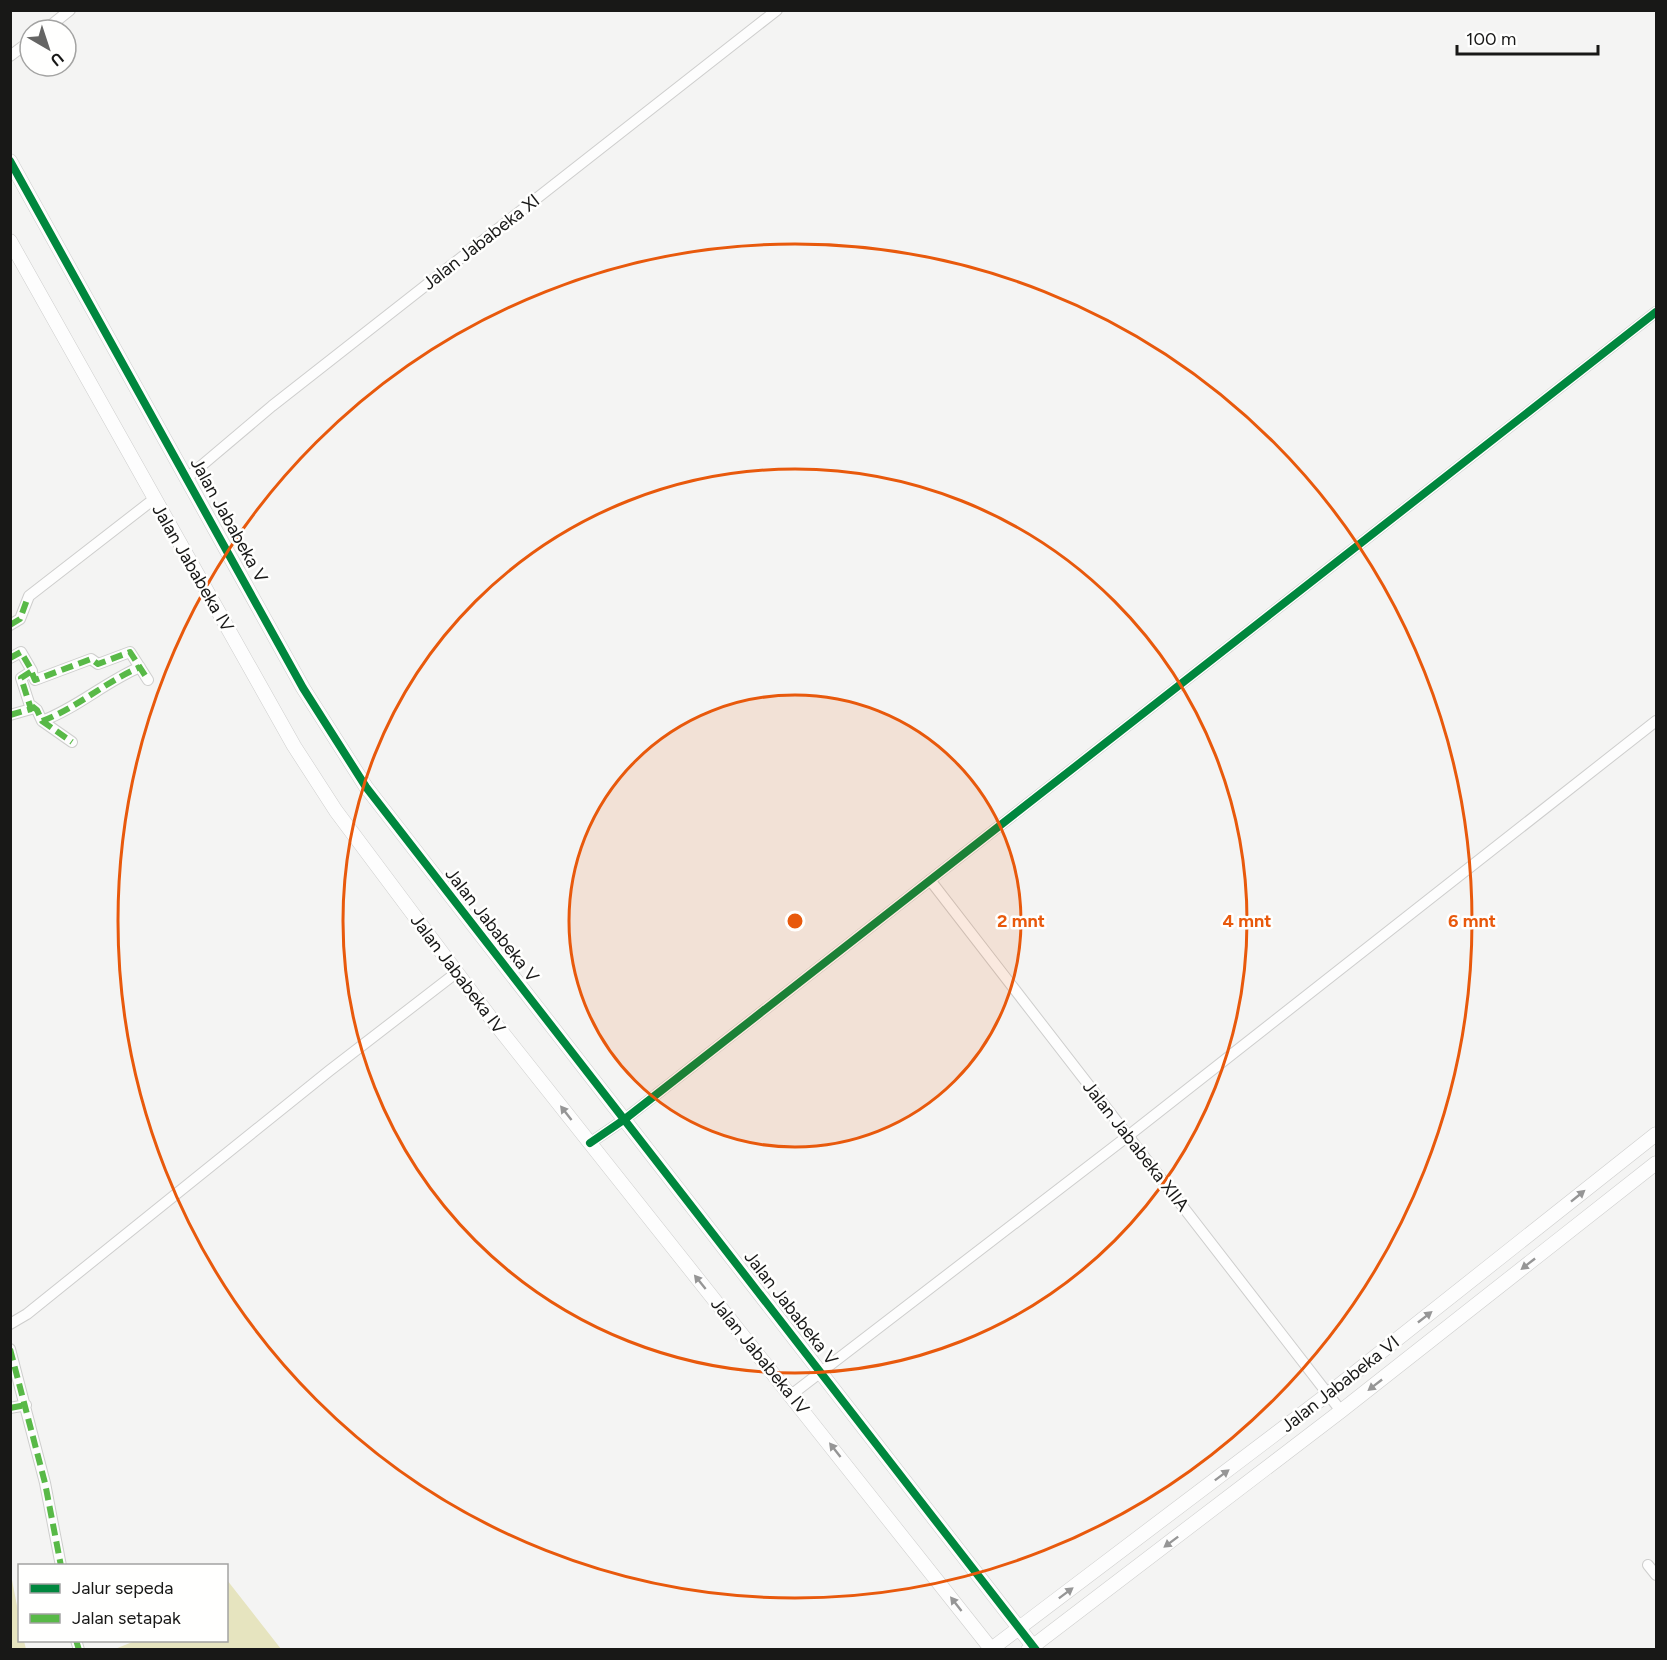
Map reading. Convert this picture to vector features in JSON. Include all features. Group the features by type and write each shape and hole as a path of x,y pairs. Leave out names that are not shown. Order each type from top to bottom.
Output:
{"street":[{"name":"Jalan Jababeka XI","path":"188,477 272,406 777,10"},
{"name":"Jalan Jababeka V","path":"10,161 188,477 303,688 366,787 1020,1628 1032,1648"},
{"name":"Jalan Jababeka IV","path":"10,241 154,500 315,779 456,972 991,1649"},
{"path":"590,1143 625,1119 1656,312"},
{"path":"10,625 20,620 29,596 154,500"},
{"path":"10,658 21,652 24,654 36,680 79,662 91,659 98,664 128,652 148,680"},
{"path":"42,721 75,706 106,684 140,667"},
{"path":"32,673 21,678 32,706 37,710 42,721 72,742"},
{"path":"10,715 29,710 32,706"},
{"path":"791,1395 1128,1136 1656,721"},
{"name":"Jalan Jababeka XIIA","path":"930,880 1341,1411"},
{"path":"10,1324 48,1297 456,972"},
{"name":"Jalan Jababeka VI","path":"991,1649 1328,1394 1656,1134"},
{"name":"Jalan Jababeka VI","path":"1032,1648 1341,1411 1656,1163"},
{"path":"10,1349 52,1515 61,1564"},
{"path":"10,1408 26,1405"},
{"path":"1648,1565 1656,1575"}],"shaded area":[{"path":"12,1580 18,1611 18,1642 24,1642 26,1649 11,1649"},
{"path":"228,1581 281,1649 115,1649 132,1642 228,1642"}],"marked path":[{"path":"10,625 20,619 28,597"},
{"path":"10,658 21,652 32,671 21,678 31,709 10,715"},
{"path":"32,673 35,680 91,659 98,664 130,652 148,680"},
{"path":"42,721 55,716 140,667"},
{"path":"32,706 37,710 42,721 72,742"},
{"path":"10,1349 45,1483 61,1564"},
{"path":"10,1408 26,1405"},
{"path":"77,1642 79,1650"}],"cycle path":[{"path":"10,161 303,688 366,787 1036,1650"},
{"path":"590,1143 625,1119 1656,312"}]}
